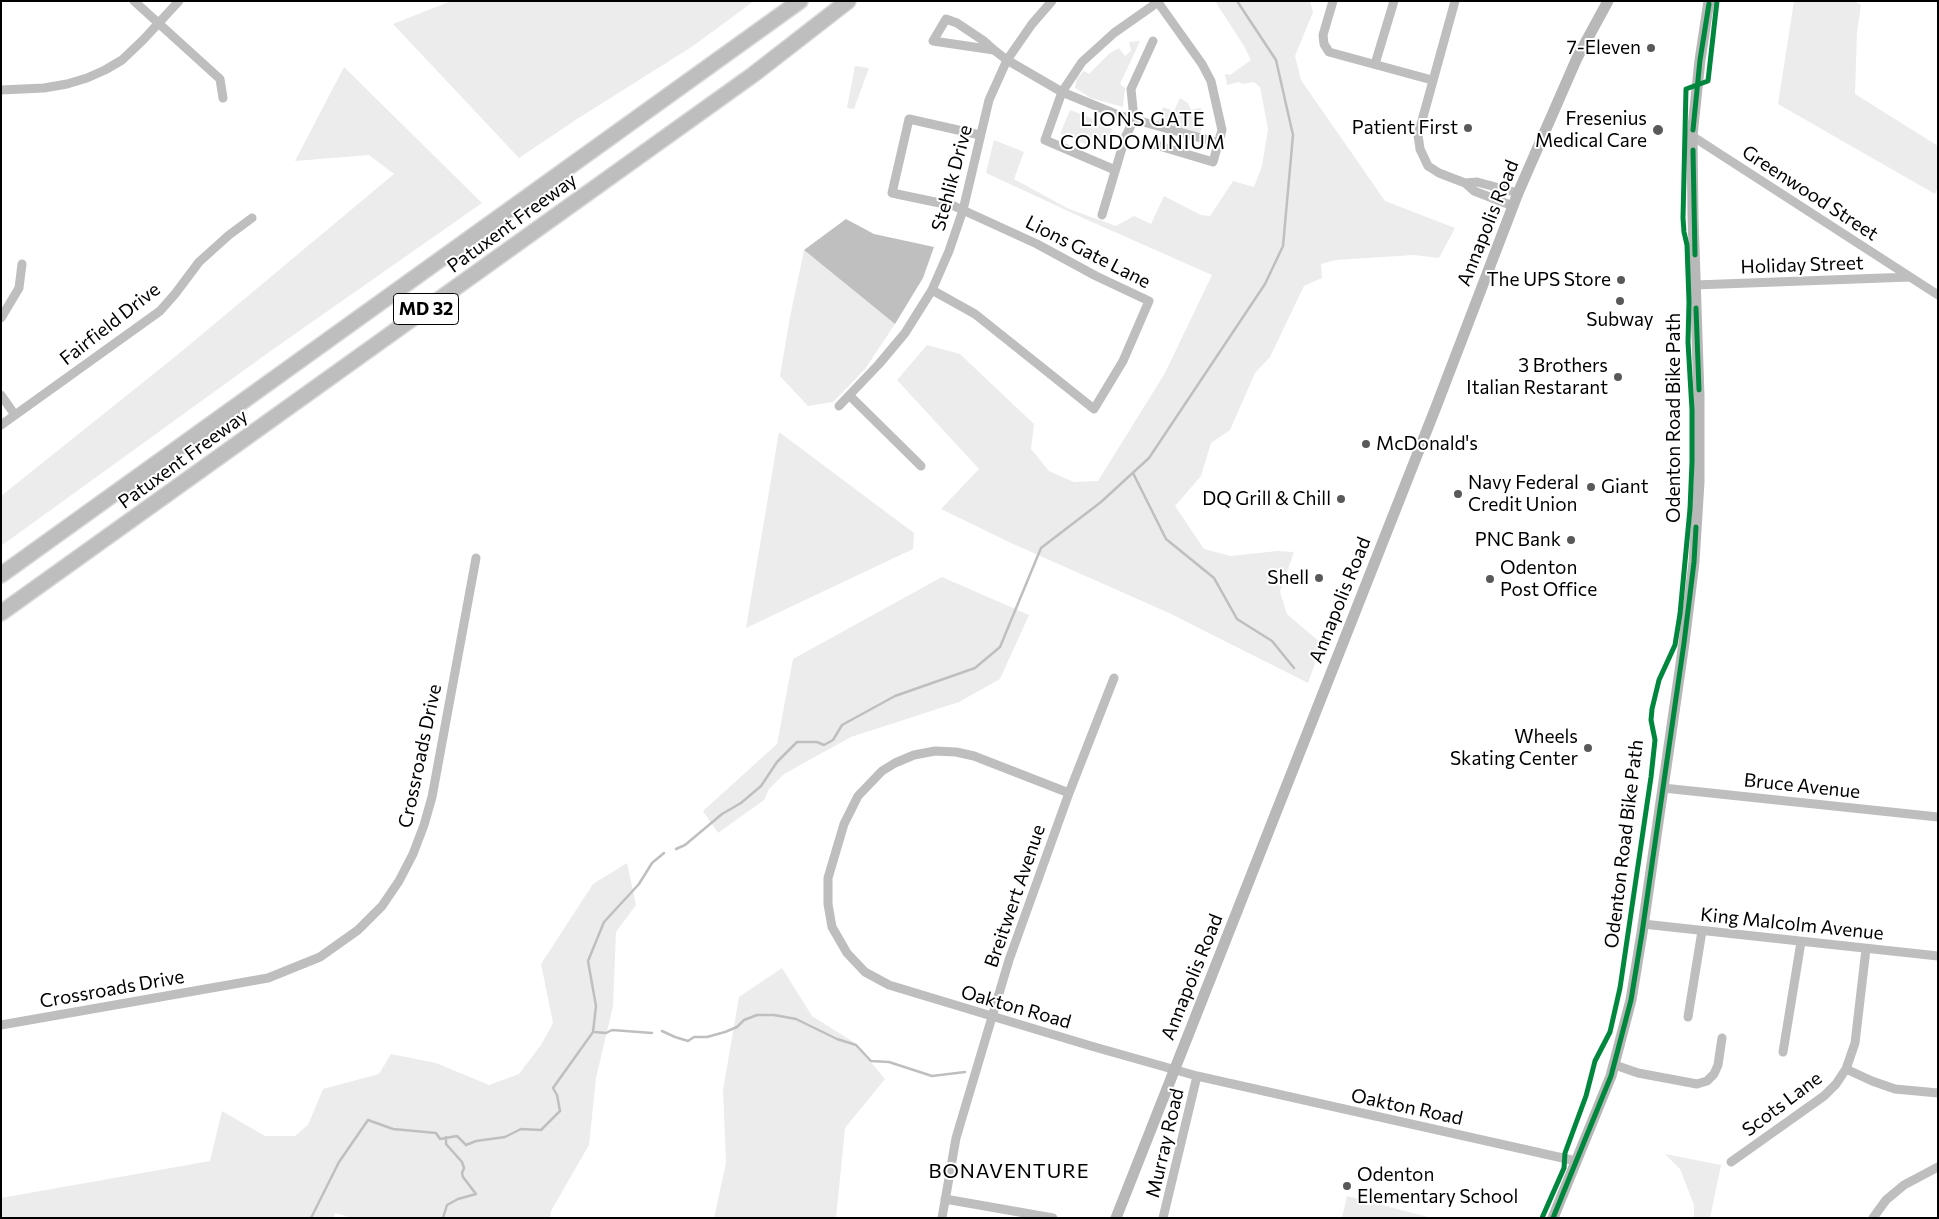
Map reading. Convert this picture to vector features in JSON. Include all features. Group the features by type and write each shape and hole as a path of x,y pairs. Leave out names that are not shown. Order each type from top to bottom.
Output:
{"highway":[{"name":"Patuxent Freeway","path":"1,575 800,1"},
{"name":"Patuxent Freeway","path":"1,613 754,74 848,1"}],"main road":[{"name":"Annapolis Road","path":"1116,1218 1436,407 1518,193 1577,58 1608,1"},
{"path":"1702,48 1704,1"},
{"path":"1553,1218 1615,1065 1631,1000 1694,562 1699,482 1699,396 1692,136 1709,1"}],"street":[{"path":"134,1 220,79 223,98"},
{"path":"1,90 44,88 87,78 122,60 179,1"},
{"name":"Stehlik Drive","path":"839,406 905,333 932,290 964,210 989,100 1007,60 1032,24 1052,1"},
{"path":"1333,1 1323,34 1324,44 1329,52 1432,80"},
{"path":"1375,64 1394,1"},
{"path":"1455,1 1418,135 1420,149 1428,166 1439,173 1465,183 1474,191 1513,206"},
{"path":"1115,170 1045,140 1062,92 1082,62 1114,33 1157,2 1202,64 1211,81 1222,130 1213,162 1156,145"},
{"path":"994,50 933,42 946,19 957,23 984,41 1007,60 1062,92 1118,115 1219,143"},
{"path":"1102,215 1125,138 1134,119 1131,89 1154,41"},
{"path":"964,210 954,206 892,193 909,119 980,135"},
{"name":"Greenwood Street","path":"1692,136 1938,295"},
{"path":"1465,183 1477,182 1518,193"},
{"name":"Lions Gate Lane","path":"932,290 975,314 1094,409 1123,361 1150,300 1096,276 1029,239 964,210"},
{"name":"Fairfield Drive","path":"1,425 160,311 199,262 228,235 252,218"},
{"path":"1,318 19,288 22,264"},
{"name":"Holiday Street","path":"1695,285 1910,277"},
{"path":"1,394 15,415"},
{"path":"850,396 921,466"},
{"name":"Crossroads Drive","path":"1,1025 268,978 320,957 358,930 382,906 399,881 413,854 424,825 432,797 476,558"},
{"name":"Breitwert Avenue","path":"942,1218 956,1138 992,1016 1028,904 1114,678"},
{"name":"Oakton Road","path":"1069,793 974,756 956,752 935,751 914,755 882,771 858,796 844,824 828,878 828,904 832,927 847,953 865,972 889,985 1174,1070 1576,1161"},
{"name":"Bruce Avenue","path":"1663,788 1938,817"},
{"name":"King Malcolm Avenue","path":"1643,924 1938,956"},
{"path":"1688,1017 1702,931"},
{"path":"1783,1052 1801,942"},
{"name":"Scots Lane","path":"1731,1162 1824,1096 1836,1084 1846,1069 1855,1043 1866,949"},
{"path":"1615,1065 1638,1073 1697,1084 1708,1081 1714,1074 1718,1065 1722,1038"},
{"path":"1846,1069 1872,1081 1895,1088 1938,1093"},
{"name":"Murray Road","path":"1163,1218 1197,1076"},
{"path":"1873,1218 1886,1200 1904,1186 1938,1167"},
{"path":"945,1199 1054,1218"}],"shaded area":[{"path":"451,1 754,1 693,46 519,158 393,24"},
{"path":"1215,1 1310,1 1313,12 1295,56 1301,80 1385,201 1455,228 1439,258 1414,255 1336,260 1321,264 1322,278 1304,286 1270,357 1255,373 1230,430 1211,443 1201,476 1175,506 1204,549 1231,556 1277,551 1294,552 1280,592 1287,614 1322,644 1308,683 1169,613 1011,543 941,509 979,469 897,380 927,345 960,354 1034,424 1031,449 1049,471 1074,482 1098,481 1165,373 1212,275 986,173 994,140 1024,152 1014,179 1069,209 1116,226 1134,216 1151,224 1164,196 1201,215 1210,216 1233,181 1254,187 1262,166 1268,129 1260,87 1254,82 1242,84 1239,82 1227,85 1225,74 1230,75 1251,60"},
{"path":"1794,1 1855,1 1861,5 1857,32 1855,94 1938,146 1938,187 1935,194 1778,104"},
{"path":"1140,41 1120,84 1125,88 1123,107 1091,98 1075,88 1077,78 1084,71 1089,74 1110,53 1119,48 1125,56 1131,51 1129,42"},
{"path":"855,66 869,68 854,109 847,108"},
{"path":"344,67 482,203 272,350 1,546 1,496 176,356 394,174 369,155 295,161"},
{"path":"1180,98 1188,103 1191,110 1201,108 1203,124 1200,134 1158,121 1163,107 1174,111"},
{"path":"1070,110 1099,121 1112,129 1105,152 1060,134"},
{"path":"846,219 874,234 934,247 923,278 895,324 804,250"},
{"path":"804,250 895,324 865,369 833,402 808,406 780,376"},
{"path":"779,432 914,533 913,549 746,628"},
{"path":"942,577 1029,615 1000,679 959,702 851,737 784,774 769,789 764,800 718,833 703,811 777,744 793,659"},
{"path":"627,863 636,905 616,932 613,1006 596,1078 589,1145 551,1211 550,1218 352,1218 335,1213 334,1218 1,1218 1,1198 210,1161 222,1111 265,1136 295,1136 308,1125 323,1089 379,1074 391,1054 436,1063 489,1085 519,1074 541,1045 553,1023 541,964 593,884"},
{"path":"782,968 812,1016 855,1043 885,1079 845,1128 836,1218 714,1218 726,1163 723,1090 739,997"},
{"path":"1665,1154 1721,1165 1710,1218 1694,1218 1694,1205 1680,1169"},
{"path":"1347,1196 1432,1218 1342,1218"}],"waterway":[{"path":"676,849 685,845 722,814 741,803 761,786 777,762 797,742 817,742 824,745 833,740 842,725 895,696 975,668 1000,647 1041,548 1101,502 1149,458 1265,284 1283,246 1293,135 1276,60 1237,1"},
{"path":"1133,473 1166,539 1214,578 1237,619 1272,641 1294,668"},
{"path":"311,1218 339,1162 368,1120 393,1129 436,1133 440,1139 457,1136 466,1145 476,1141 505,1137 521,1129 541,1130 560,1111 557,1095 553,1088 593,1032 596,1006 588,961 604,922 639,884 652,863 664,853"},
{"path":"662,1031 688,1041 694,1037 707,1037 725,1032 737,1027 744,1020 757,1015 774,1015 796,1019 837,1039 856,1045 871,1061 889,1062 932,1076 965,1072"},
{"path":"594,1032 606,1033 612,1030 652,1033"},
{"path":"443,1218 447,1205 458,1199 476,1194 463,1177 464,1168 462,1162 446,1144 446,1137"}],"cycle path":[{"name":"Odenton Road Bike Path","path":"1542,1218 1564,1168 1565,1153 1586,1096 1595,1061 1610,1032 1620,988 1651,777 1655,740 1651,720 1652,709 1659,680 1675,645 1680,614 1690,509 1692,462 1687,245 1683,218 1686,89 1708,81 1717,1"},
{"path":"1693,130 1700,60 1709,4"},
{"path":"1693,150 1695,255"},
{"path":"1696,308 1699,390"},
{"path":"1553,1218 1611,1076 1631,1000 1684,643 1694,562 1696,527"}],"place":[{"name":"7-Eleven","path":"1651,48"},
{"name":"Patient First","path":"1468,128"},
{"name":"Fresenius Medical Care","path":"1658,130"},
{"name":"The UPS Store","path":"1621,280"},
{"name":"Subway","path":"1620,301"},
{"name":"3 Brothers Italian Restarant","path":"1618,377"},
{"name":"McDonald's","path":"1366,444"},
{"name":"Giant","path":"1591,487"},
{"name":"Navy Federal Credit Union","path":"1458,494"},
{"name":"DQ Grill & Chill","path":"1341,499"},
{"name":"PNC Bank","path":"1571,540"},
{"name":"Shell","path":"1319,578"},
{"name":"Odenton Post Office","path":"1490,579"},
{"name":"Wheels Skating Center","path":"1588,748"},
{"name":"Odenton Elementary School","path":"1347,1186"}],"district":[{"name":"LIONS GATE CONDOMINIUM","path":"1143,130"},
{"name":"BONAVENTURE","path":"1009,1171"}]}
